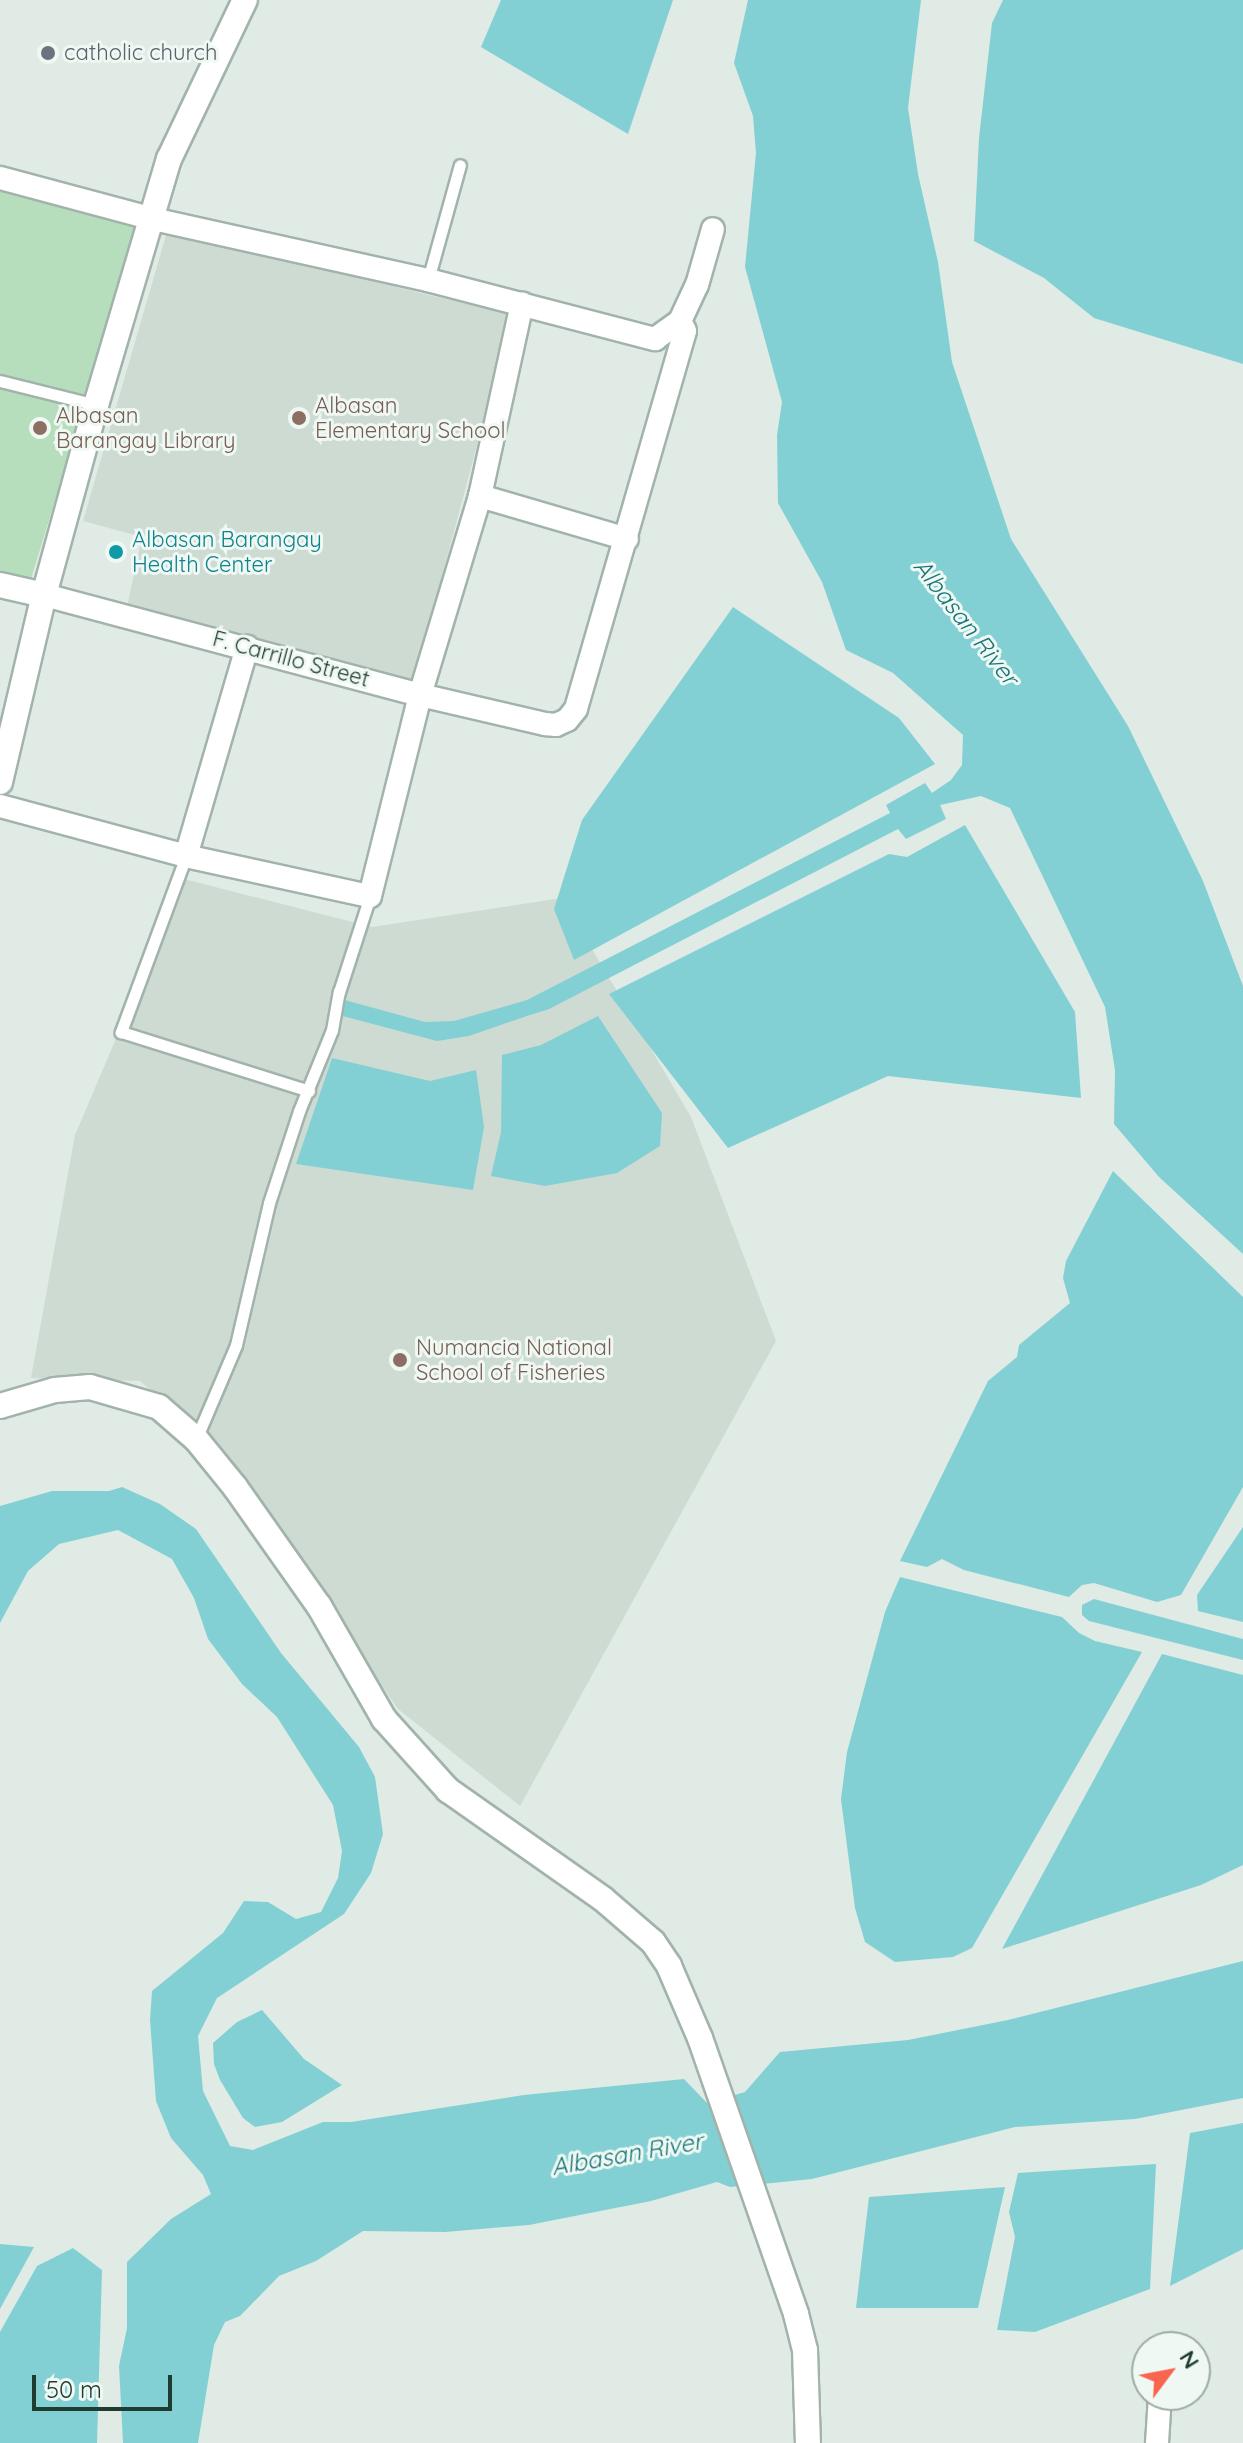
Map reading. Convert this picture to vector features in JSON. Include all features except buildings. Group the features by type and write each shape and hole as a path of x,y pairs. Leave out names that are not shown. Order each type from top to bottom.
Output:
{"street":[{"path":"0,782 44,595 169,159 245,0"},
{"path":"0,178 153,219 428,280 655,339 680,321 697,285 713,229"},
{"path":"0,806 186,856 370,896 420,695 480,496 522,304"},
{"path":"480,496 627,539 683,345 685,331 680,321"},
{"name":"F. Carrillo Street","path":"0,585 247,647 420,695 556,725 567,720 576,709 627,539"},
{"path":"186,856 247,647"},
{"path":"0,1406 55,1390 90,1387 159,1407 196,1439 319,1606 384,1719 448,1790 603,1899 653,1942 669,1966 700,2038 805,2350 808,2443"},
{"path":"1157,2443 1159,2411"}],"lane":[{"path":"428,280 460,165"},
{"path":"0,381 96,405"},
{"path":"186,856 121,1032 309,1091"},
{"path":"196,1439 236,1345 269,1203 299,1111 332,1030 339,992 370,896"}],"shaded area":[{"name":"Albasan Elementary School","path":"167,232 512,315 414,680 127,607 142,537 83,521"},
{"name":"Numancia National School of Fisheries","path":"184,879 372,927 562,898 691,1117 776,1341 520,1806 398,1709 216,1446 140,1381 31,1378 75,1135"}],"green space":[{"path":"0,191 138,228 31,579 0,571"}],"water":[{"path":"501,0 673,0 628,134 481,47"},
{"name":"Albasan River","path":"748,0 921,0 908,108 918,174 938,262 952,362 1011,539 1128,726 1203,881 1243,986 1243,1254 1159,1177 1114,1124 1115,1070 1105,1007 1010,808 981,796 940,805 946,819 906,839 898,829 549,1009 469,1036 437,1041 335,1014 341,999 425,1022 454,1021 527,1000 890,813 886,805 925,783 932,793 951,780 962,765 963,735 893,673 846,650 822,582 778,503 777,435 782,402 745,267 756,153 753,116 734,63"},
{"path":"1003,0 1243,0 1243,364 1094,318 1044,278 974,241 979,138 992,23"},
{"path":"733,607 899,718 935,764 574,960 554,909 582,820"},
{"path":"965,825 1075,1012 1081,1098 888,1076 728,1148 609,994 889,854 907,857"},
{"path":"598,1016 662,1113 660,1146 617,1173 545,1186 491,1176 501,1132 502,1055 541,1045"},
{"path":"332,1058 430,1081 476,1070 484,1127 473,1190 296,1164"},
{"path":"1113,1171 1243,1297 1243,1487 1181,1595 1157,1602 1094,1583 1082,1585 1069,1597 964,1570 942,1559 927,1567 900,1561 988,1381 1017,1357 1019,1345 1070,1303 1063,1278 1066,1261"},
{"name":"Albasan River","path":"122,1487 160,1504 196,1529 281,1653 359,1747 375,1777 383,1834 371,1873 344,1914 217,1998 198,2036 203,2091 230,2146 253,2150 323,2122 351,2122 524,2095 684,2079 707,2103 745,2092 780,2052 908,2040 1008,2020 1243,1961 1243,2098 1135,2119 1015,2127 812,2179 730,2187 717,2182 651,2201 529,2225 445,2232 363,2231 316,2261 279,2276 240,2316 225,2322 214,2345 198,2443 123,2443 119,2366 127,2328 127,2262 171,2219 211,2194 203,2175 171,2138 156,2101 150,2020 152,1991 223,1933 244,1901 268,1902 296,1919 321,1912 338,1878 342,1851 333,1805 277,1717 242,1684 208,1639 194,1598 172,1559 118,1530 59,1544 28,1571 0,1623 0,1506 52,1491 109,1491"},
{"path":"1243,1527 1243,1622 1198,1611 1197,1595"},
{"path":"900,1577 1062,1617 1079,1633 1095,1641 1142,1652 972,1948 953,1957 895,1962 865,1942 855,1908 841,1799 847,1752 885,1612"},
{"path":"1094,1599 1243,1639 1243,1660 1089,1621 1082,1615 1082,1605"},
{"path":"1162,1654 1243,1675 1243,1865 1201,1885 1002,1949"},
{"path":"262,2010 304,2059 342,2085 282,2122 255,2127 243,2118 220,2080 214,2064 213,2043 237,2022"},
{"path":"1243,2123 1243,2249 1170,2286 1190,2133"},
{"path":"1156,2164 1150,2289 1035,2332 997,2330 1015,2237 1009,2212 1018,2173"},
{"path":"1005,2187 978,2308 856,2308 869,2197"},
{"path":"0,2244 34,2247 0,2309"},
{"path":"73,2248 102,2270 97,2443 0,2443 0,2332 37,2266"}],"place":[{"name":"catholic church","path":"48,53"},
{"name":"Albasan Elementary School","path":"299,418"},
{"name":"Albasan Barangay Library","path":"40,428"},
{"name":"Albasan Barangay Health Center","path":"116,552"},
{"name":"Numancia National School of Fisheries","path":"400,1360"}]}
